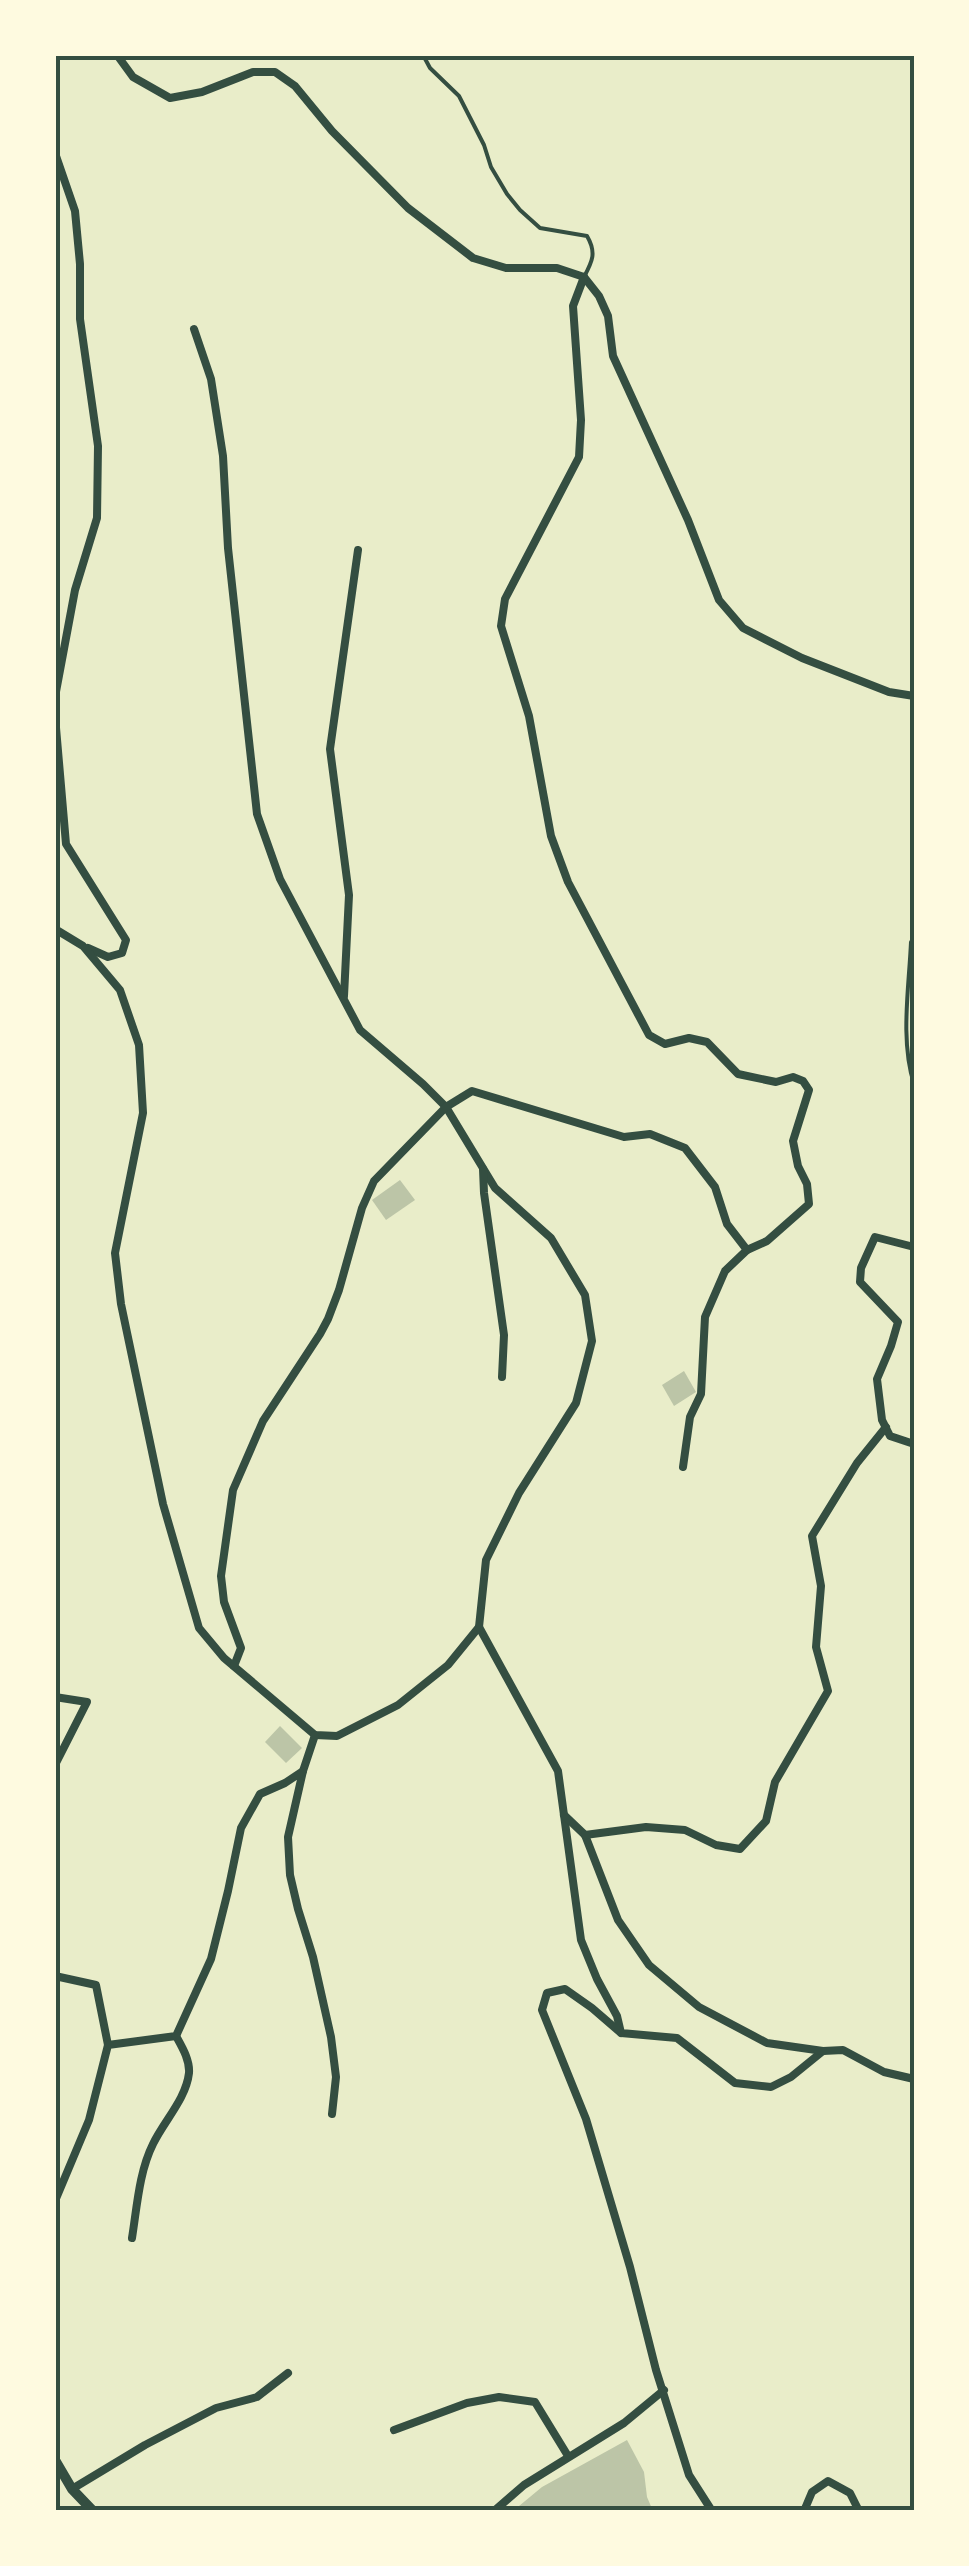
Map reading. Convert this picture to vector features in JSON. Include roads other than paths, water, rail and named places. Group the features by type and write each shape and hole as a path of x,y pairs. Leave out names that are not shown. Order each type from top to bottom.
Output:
{"street":[{"path":"117,55 133,78 170,98 202,92 253,72 275,72 295,86 332,131 408,208 473,258 506,268 556,268 584,278 599,296 608,316 614,356 719,600 743,628 802,658 889,692 914,696"},
{"path":"55,153 75,211 80,319 98,446 97,518 75,590 55,697"},
{"path":"584,278 573,306 581,420 579,457 506,599 501,626 529,716 551,836 568,882 648,1035 666,1044 689,1038 708,1042 738,1074 776,1082 793,1077 810,1090 793,1142 808,1204 726,1271 705,1317 701,1394 690,1417 683,1468"},
{"path":"84,946 120,990 139,1045 143,1113 115,1253 125,1322 185,1585 200,1628 224,1658 315,1735 338,1736 398,1704 448,1665 478,1627 486,1560 518,1493 576,1403 592,1341 585,1295 551,1238 496,1188 446,1108 360,1030 280,879 257,814 222,456 210,378 194,329"},
{"path":"344,1000 349,895 330,749 358,550"},
{"path":"55,716 66,844 126,940 122,953 108,957 55,929"},
{"path":"234,1666 241,1648 224,1602 220,1576 233,1490 263,1420 320,1334 340,1290 362,1208 374,1181 446,1108 472,1091 624,1137 650,1134 685,1148 715,1187 727,1224 747,1250"},
{"path":"483,1169 504,1336 502,1377"},
{"path":"914,1247 874,1237 860,1282 898,1322 877,1379 882,1420 890,1436 914,1444"},
{"path":"585,1835 646,1827 685,1830 716,1845 740,1849 766,1821 776,1782 828,1691 816,1647 821,1586 812,1536 857,1463 886,1427"},
{"path":"478,1627 558,1771 581,1940 617,2016 621,2033"},
{"path":"55,1697 87,1702 55,1765"},
{"path":"315,1735 288,1838 290,1875 331,2036 336,2076 332,2114"},
{"path":"176,2036 210,1960 241,1828 260,1794 303,1771"},
{"path":"564,1815 585,1835 618,1920 648,1965 700,2007 767,2043 842,2050 884,2072 914,2079"},
{"path":"55,1976 96,1986 108,2045 89,2120 55,2201"},
{"path":"712,2511 688,2475 586,2119 542,2010 548,1993 565,1988 621,2033 677,2038 735,2083 771,2087 791,2077 823,2051"},
{"path":"108,2045 176,2036"},
{"path":"132,2238 144,2169 189,2072 188,2059 176,2036"},
{"path":"72,2489 216,2408 257,2397 288,2373"},
{"path":"494,2511 524,2484 624,2422 664,2390"},
{"path":"394,2430 467,2403 499,2397 534,2402 568,2456"},
{"path":"56,2466 93,2511"},
{"path":"804,2511 812,2492 828,2481 850,2493 859,2511"}],"lane":[{"path":"423,55 430,68 458,96 484,144 491,167 520,210 540,228 587,236 594,260 584,278"},
{"path":"914,942 907,1037 908,1066 914,1084"}]}
